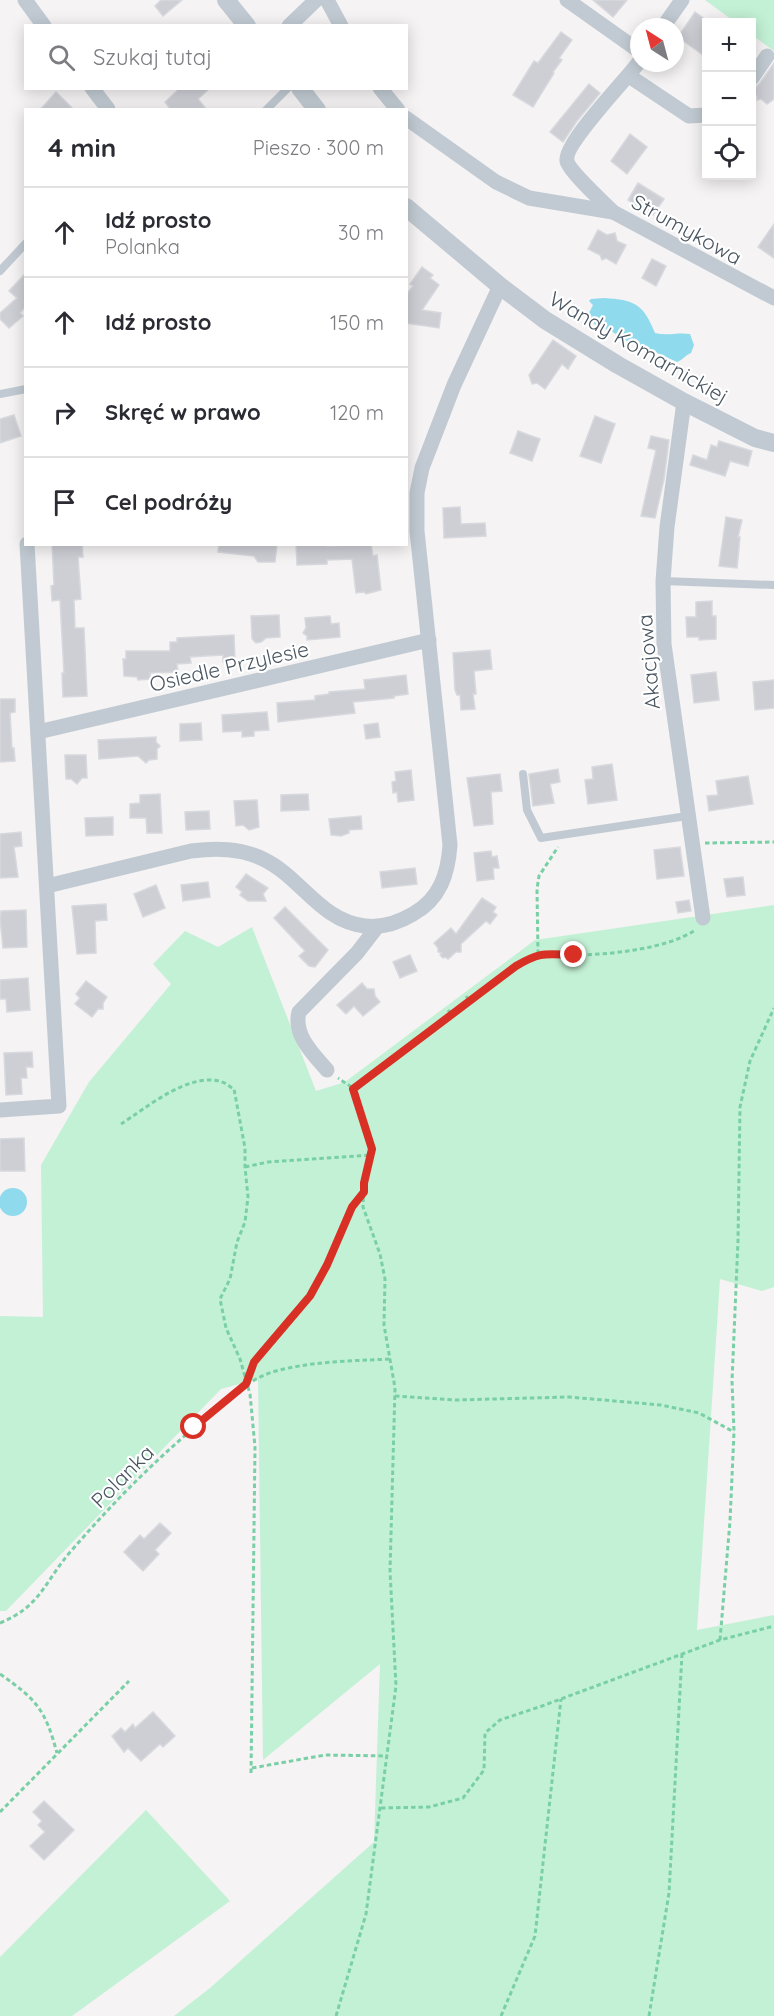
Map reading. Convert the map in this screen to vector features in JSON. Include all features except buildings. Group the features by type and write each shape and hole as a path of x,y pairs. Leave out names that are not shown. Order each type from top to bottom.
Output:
{"street":[{"path":"25,0 43,24"},
{"path":"226,0 245,24"},
{"path":"291,24 316,0"},
{"path":"327,0 340,24"},
{"path":"567,0 630,45"},
{"path":"669,18 682,0"},
{"path":"756,72 767,57"},
{"name":"Strumykowa","path":"632,72 576,137 568,152 567,161 572,171 613,212 774,298"},
{"path":"629,76 689,116 702,116"},
{"path":"94,90 107,108"},
{"path":"302,90 315,108"},
{"path":"382,90 396,108"},
{"name":"Strumykowa","path":"408,119 496,182 529,198 613,212"},
{"name":"Wandy Komarnickiej","path":"408,209 500,286 545,320 684,402 755,438 774,443"},
{"path":"47,886 191,851 215,848 237,850 261,858 276,867 321,908 338,919 354,925 377,927 399,922 420,910 436,895 445,878 450,845 429,640 411,516 422,468 454,385 500,286"},
{"name":"Akacjowa","path":"684,402 667,527 663,581 664,644 703,918"},
{"path":"0,1110 59,1106 27,546"},
{"name":"Osiedle Przylesie","path":"38,732 429,640"},
{"path":"327,1070 306,1046 296,1022 299,1012 357,953 377,927"}],"lane":[{"path":"268,108 286,90"},
{"path":"0,271 24,245"},
{"path":"0,394 24,389"},
{"path":"663,581 774,585"},
{"path":"523,774 527,810 541,838 687,816"}],"path":[{"path":"538,955 537,889 540,876 565,834"},
{"path":"691,844 774,842"},
{"path":"336,2016 366,1914 396,1686 390,1570 395,1396 384,1325 385,1279 380,1254 363,1207 372,1149 353,1089 516,966 538,955 574,955 635,949 676,941 695,931 703,918"},
{"path":"466,996 470,1002"},
{"path":"720,1640 730,1521 734,1432 732,1381 738,1241 740,1107 750,1061 774,1008"},
{"path":"448,1010 452,1015"},
{"path":"404,1043 407,1047"},
{"path":"122,1124 165,1093 201,1081 221,1082 234,1089 245,1148 244,1167 248,1197 245,1222 237,1242 230,1279 220,1299 226,1328 240,1359 250,1394 255,1447 251,1775"},
{"path":"244,1167 268,1162 371,1155"},
{"path":"246,1384 254,1362 310,1296 327,1265 352,1207 364,1192"},
{"name":"Polanka","path":"0,1623 30,1606 45,1589 63,1560 133,1484 162,1455 246,1384 275,1371 319,1362 390,1359"},
{"path":"395,1396 456,1400 569,1398 661,1405 699,1413 734,1432"},
{"path":"381,1808 429,1807 463,1797 484,1770 485,1733 500,1720 720,1640 774,1626"},
{"path":"649,2016 669,1893 682,1654"},
{"path":"0,1674 21,1688 41,1708 50,1726 57,1753"},
{"path":"0,1812 129,1681"},
{"path":"501,2016 535,1936 561,1699"},
{"path":"252,1767 325,1755 387,1756"}],"green space":[{"path":"705,0 774,0 774,51 756,38 756,18 730,18"},
{"path":"774,905 774,1287 762,1291 720,1279 697,1630 774,1615 774,2016 174,2016 210,1988 374,1842 380,1664 263,1760 258,1379 221,1389 6,1611 0,1611 0,1316 43,1317 41,1165 89,1082 171,984 153,964 185,931 218,947 252,927 316,1091 345,1082 535,940"},
{"path":"146,1810 230,1901 72,2016 0,2016 0,1957"}],"water":[{"path":"604,298 630,302 642,309 655,333 690,334 694,345 691,353 677,362 628,342 596,325 588,319 583,310 589,313 593,305 589,301 591,299"},
{"path":"13,1188 23,1192 27,1202 23,1212 13,1216 3,1212 -1,1202 3,1192"}],"route":[{"path":"194,1427 246,1384 254,1362 310,1296 327,1265 352,1207 364,1192 372,1149 360,1106 352,1093 353,1089 516,966 534,955 574,955"}]}
